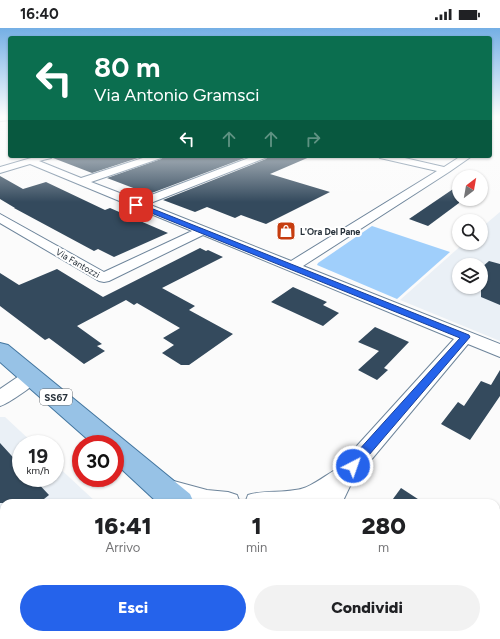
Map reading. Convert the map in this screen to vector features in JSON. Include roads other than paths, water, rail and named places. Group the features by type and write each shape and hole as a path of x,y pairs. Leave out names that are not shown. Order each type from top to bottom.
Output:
{"main road":[{"name":"SS67","path":"0,350 100,435"},
{"path":"124,456 170,495"}],"street":[{"path":"0,170 41,158"},
{"path":"80,182 152,158"},
{"path":"136,205 257,158"},
{"path":"392,158 446,170"},
{"path":"292,267 464,158"},
{"path":"30,161 500,351"},
{"name":"Via Fantozzi","path":"0,218 104,278 202,231"},
{"path":"303,499 326,488 343,476 465,337"},
{"path":"0,399 15,387 32,377"},
{"path":"332,499 343,476"},
{"path":"170,495 195,499"}],"place":[{"name":"L'Ora Del Pane","path":"286,231"}]}
